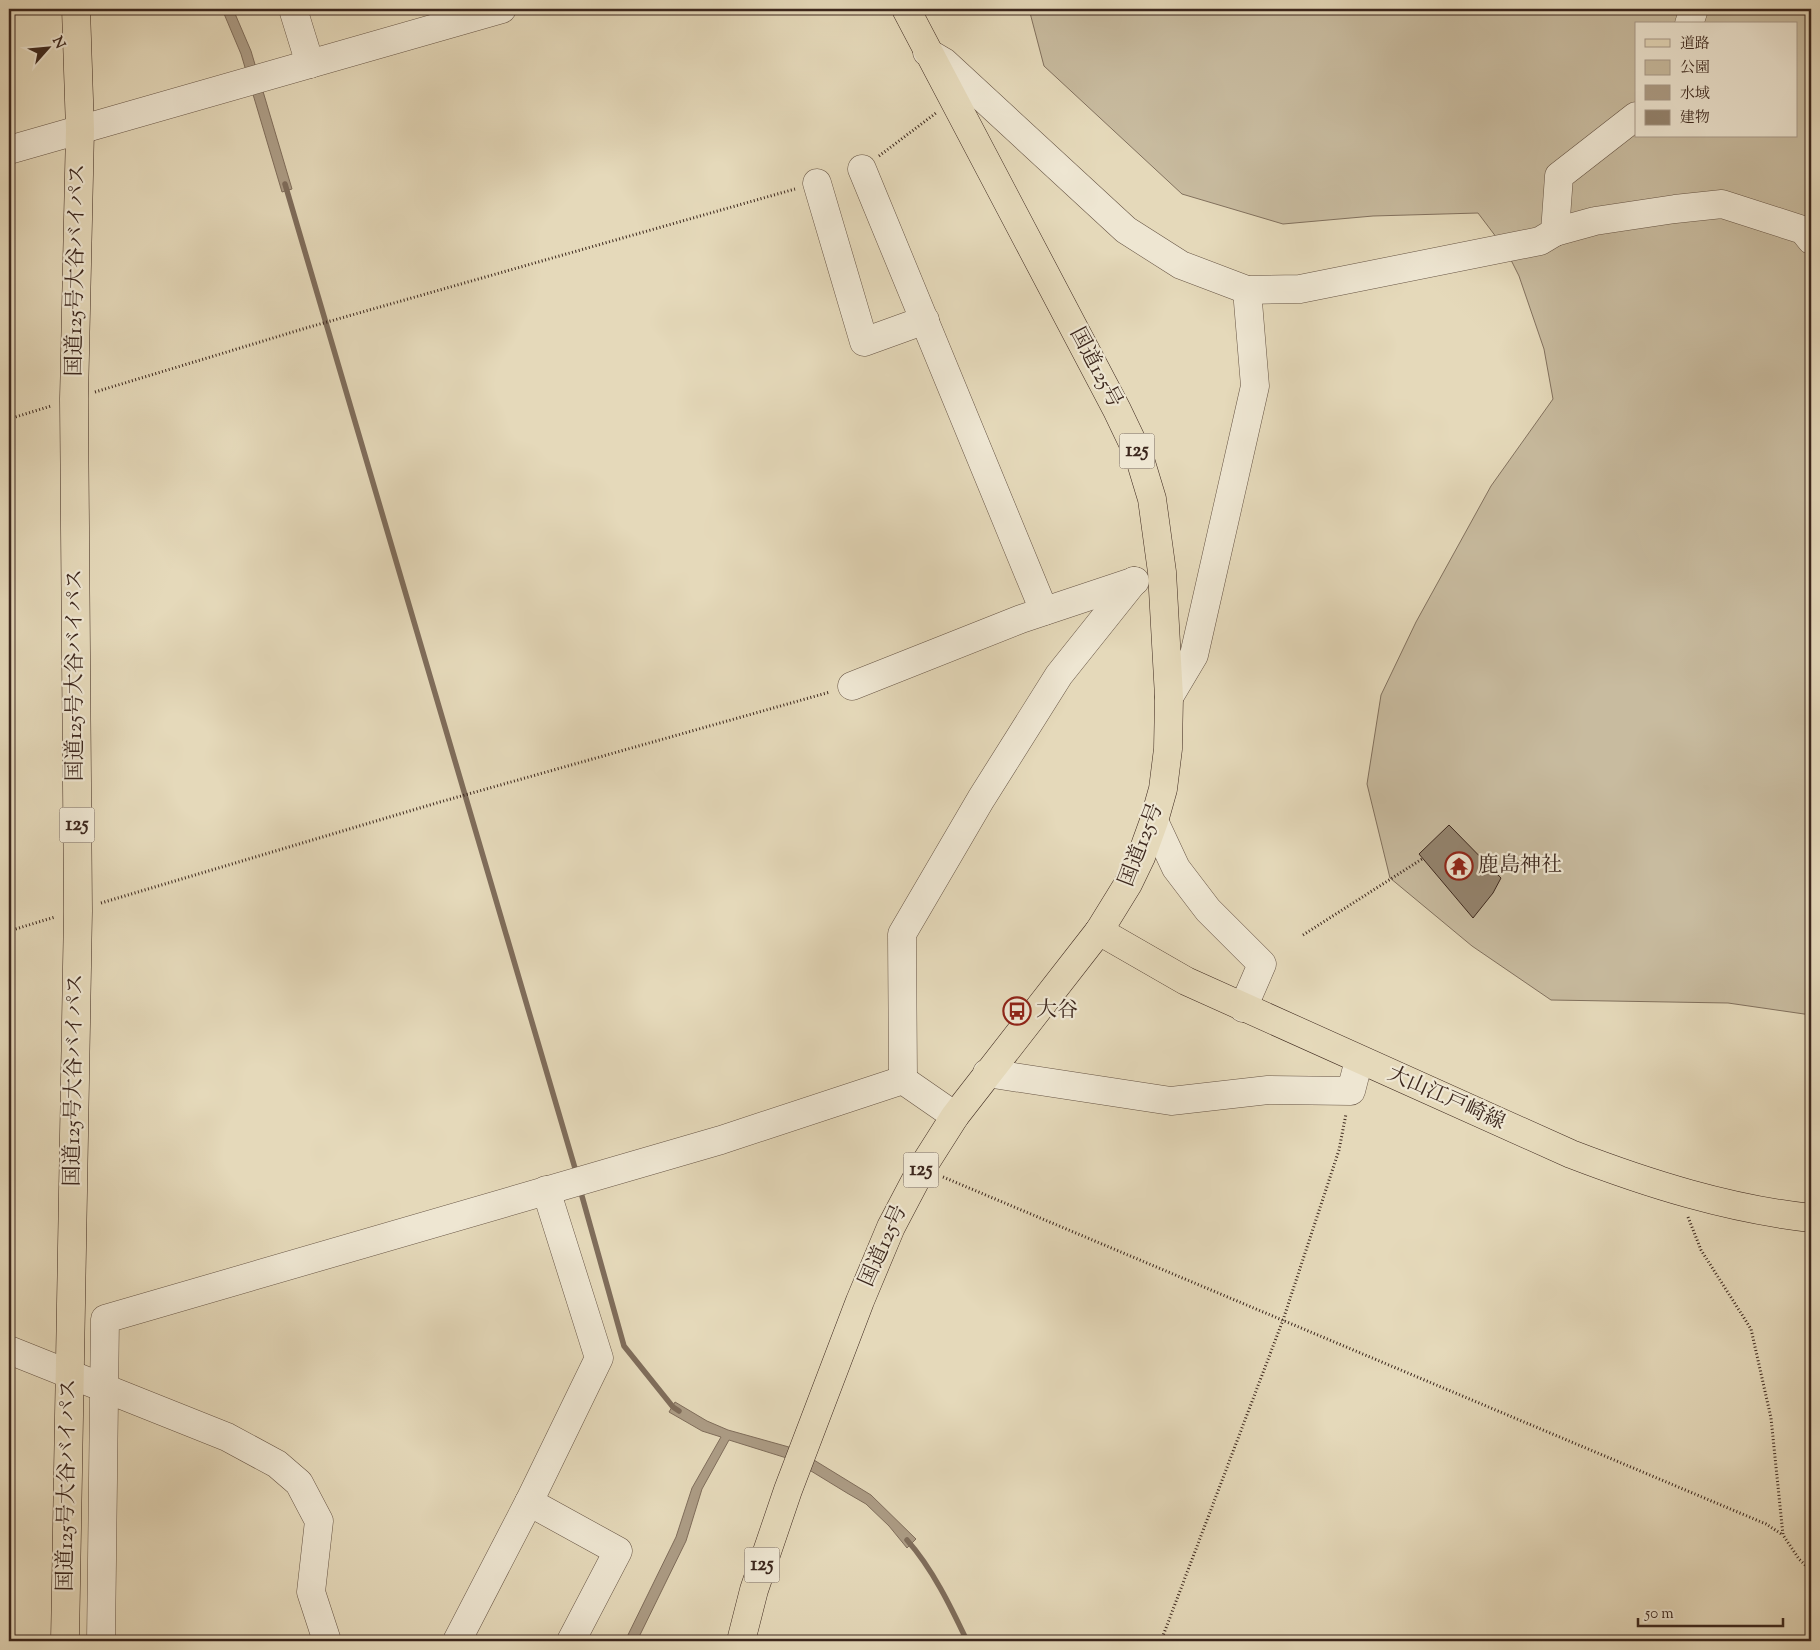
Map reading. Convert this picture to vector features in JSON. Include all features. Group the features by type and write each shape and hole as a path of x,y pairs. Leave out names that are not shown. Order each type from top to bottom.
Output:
{"main road":[{"name":"国道125号大谷バイパス","path":"65,1641 78,910 74,399 80,130 76,9"},
{"name":"国道125号","path":"741,1641 754,1590 788,1490 860,1301 891,1227 922,1168 954,1116 1099,931 1128,884 1141,857 1154,821 1163,790 1168,749 1169,697 1162,572 1152,499 1139,456 906,9"},
{"name":"大山江戸崎線","path":"1099,931 1186,981 1571,1154 1677,1191 1747,1207 1811,1218"}],"street":[{"path":"293,9 310,64"},
{"path":"9,150 502,9"},
{"path":"1690,22 1694,9"},
{"path":"927,52 944,62 1126,230 1181,266 1247,290 1300,289 1540,241 1555,232 1595,221 1722,204 1803,230 1811,240"},
{"path":"1555,232 1559,176 1635,117"},
{"path":"862,168 1044,611"},
{"path":"817,183 864,342 925,320"},
{"path":"1169,697 1194,655 1255,386 1247,290"},
{"path":"852,686 1044,611 1162,572"},
{"path":"903,1080 902,934 981,799 1059,674 1134,581"},
{"path":"1154,821 1176,868 1208,910 1262,964 1244,1008"},
{"path":"987,1073 1171,1101 1268,1090 1351,1091 1360,1060"},
{"path":"903,1080 954,1116"},
{"path":"101,1641 105,1319 598,1174 721,1140 903,1080"},
{"path":"457,1641 529,1502 599,1358 552,1188"},
{"path":"9,1350 226,1437 277,1464 299,1483 319,1520 310,1592 327,1641"},
{"path":"529,1502 618,1551 571,1641"}],"path":[{"path":"862,168 953,100"},
{"path":"9,419 306,328 348,318 817,183"},
{"path":"9,931 440,802 852,686"},
{"path":"1303,935 1422,859"},
{"path":"1161,1641 1283,1320 1338,1150 1351,1091"},
{"path":"922,1168 1766,1524 1783,1535 1798,1559 1811,1572"},
{"path":"1677,1191 1701,1250 1751,1329 1770,1418 1783,1535"}],"green space":[{"path":"1029,9 1811,9 1811,1015 1728,1003 1551,1000 1472,946 1390,878 1367,784 1381,695 1416,622 1491,486 1553,399 1544,349 1519,276 1506,250 1478,213 1373,216 1283,224 1182,194 1044,66"}],"water":[{"path":"222,9 233,9 251,51 292,189 282,192 241,54"},
{"path":"675,1402 707,1421 728,1430 796,1449 871,1495 916,1539 907,1548 889,1526 866,1504 793,1460 729,1440 702,1489 686,1541 637,1641 625,1641 676,1537 692,1488 721,1437 702,1431 669,1412"}],"building":[{"name":"鹿島神社","path":"1449,825 1501,878 1493,893 1473,918 1419,854"}],"waterway":[{"path":"285,184 577,1175"},
{"path":"580,1189 624,1346 673,1407 679,1411"},
{"path":"907,1540 933,1575 967,1641"}],"place":[{"name":"鹿島神社","path":"1459,866"},
{"name":"大谷","path":"1017,1011"}]}
